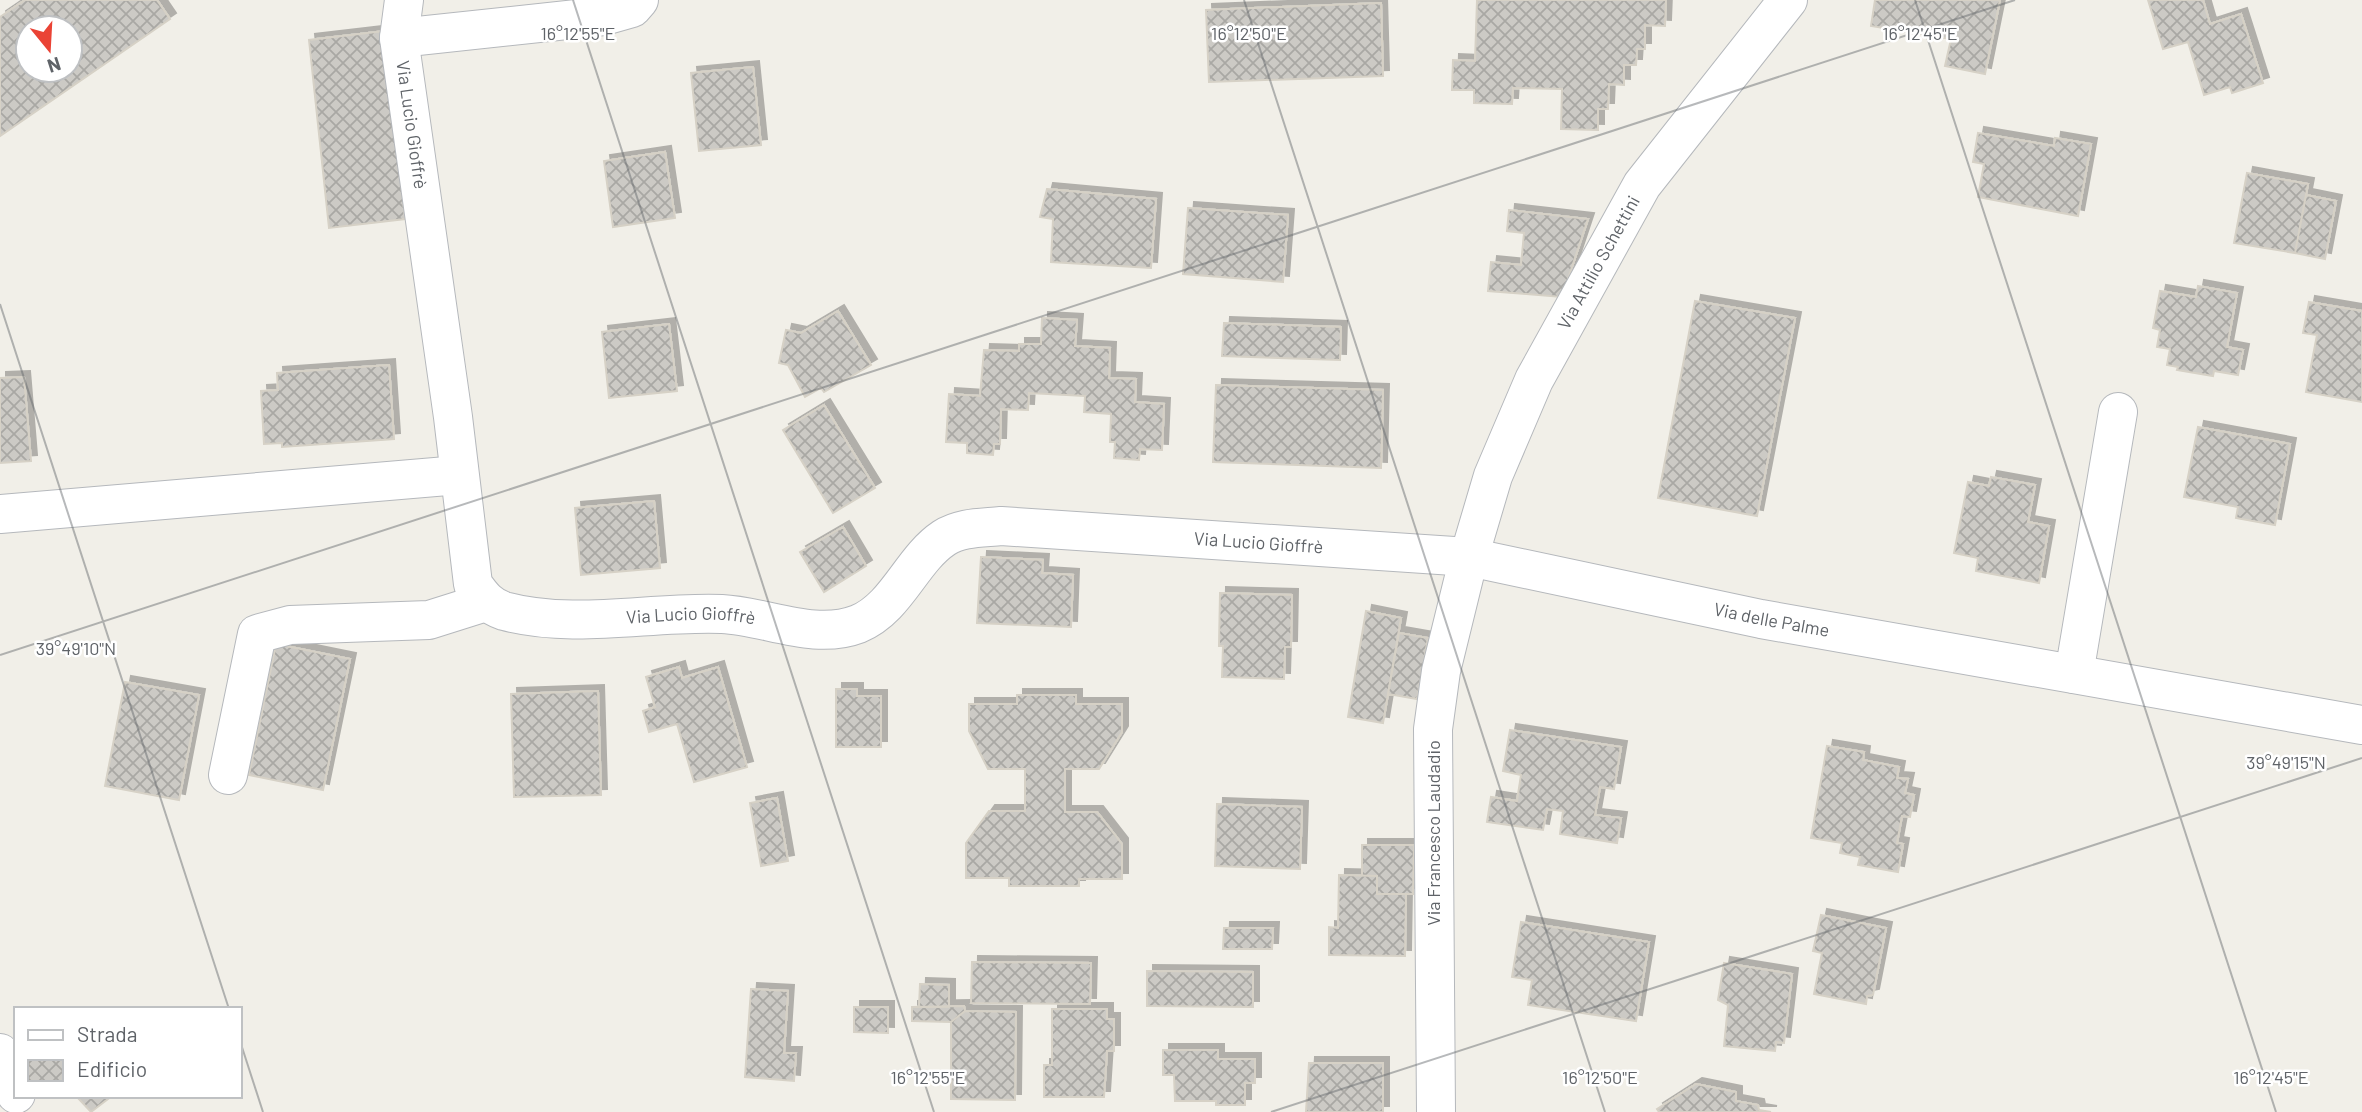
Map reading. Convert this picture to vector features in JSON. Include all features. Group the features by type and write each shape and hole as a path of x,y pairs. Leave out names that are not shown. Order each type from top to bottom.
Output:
{"street":[{"name":"Via Lucio Gioffrè","path":"404,0 399,38 473,584 486,602 502,610 550,619 723,614 806,628 834,629 860,623 889,601 944,538 963,530 1001,526 1469,557"},
{"path":"399,38 604,16 632,8 639,0"},
{"name":"Via Attilio Schettini","path":"1469,557 1493,477 1534,380 1612,234 1642,185 1788,0"},
{"path":"2074,674 2118,412"},
{"path":"0,514 459,475"},
{"name":"Via delle Palme","path":"1469,557 1761,619 2362,725"},
{"name":"Via Francesco Laudadio","path":"1436,1112 1433,730 1441,671 1469,557"},
{"path":"228,775 257,634 290,625 429,620 486,602"},
{"path":"0,1053 14,1090"}],"building":[{"path":"25,0 157,0 170,19 84,78 84,14 14,14 14,84 76,84 0,136 0,17"},
{"path":"1477,0 1666,0 1665,26 1645,25 1645,49 1637,49 1636,65 1624,65 1624,85 1609,84 1608,109 1598,109 1598,130 1561,129 1562,89 1513,88 1512,104 1474,103 1474,90 1452,90 1453,60 1475,61"},
{"path":"1875,0 2000,0 1985,74 1945,66 1951,39 1871,26"},
{"path":"2148,0 2203,0 2210,24 2241,14 2263,83 2232,93 2230,87 2204,95 2188,42 2163,49"},
{"path":"1381,3 1383,76 1209,82 1206,10"},
{"path":"384,31 405,219 329,228 309,40"},
{"path":"753,67 761,145 699,151 691,73"},
{"path":"1978,133 2054,146 2055,138 2091,144 2078,216 1978,197 1984,164 1973,162"},
{"path":"665,152 675,218 613,227 604,161"},
{"path":"2247,173 2308,184 2295,253 2234,243"},
{"path":"1047,189 1156,199 1151,268 1051,262 1053,219 1040,217"},
{"path":"2306,195 2336,201 2325,259 2295,253"},
{"path":"1188,208 1288,215 1283,282 1183,274"},
{"path":"1509,210 1588,219 1562,297 1488,291 1491,262 1521,265 1524,233 1507,231"},
{"path":"2198,286 2237,293 2227,347 2243,350 2238,375 2214,371 2213,376 2177,370 2178,367 2167,365 2170,349 2157,347 2160,330 2153,328 2160,291 2196,297"},
{"path":"1695,301 1795,318 1757,516 1658,498"},
{"path":"2309,302 2362,311 2362,402 2306,392 2317,335 2303,333"},
{"path":"838,311 871,365 824,392 821,388 805,397 788,365 779,363 786,330 801,333"},
{"path":"1042,318 1077,320 1075,346 1110,348 1109,378 1136,379 1135,402 1164,404 1162,450 1140,449 1139,460 1114,458 1115,442 1110,442 1111,414 1084,412 1085,396 1029,393 1028,410 1001,409 1000,444 994,444 993,455 967,453 967,443 946,442 949,394 980,396 984,350 1019,351 1019,344 1041,344"},
{"path":"1224,323 1341,327 1340,360 1222,356"},
{"path":"669,324 677,391 609,398 602,332"},
{"path":"389,365 394,439 282,447 282,443 264,444 261,391 278,390 277,373"},
{"path":"24,377 31,461 0,463 0,378"},
{"path":"1216,385 1383,390 1381,468 1213,462"},
{"path":"824,405 875,488 833,513 783,430"},
{"path":"2198,427 2290,444 2275,525 2236,518 2238,507 2184,497"},
{"path":"1991,477 2035,485 2028,522 2049,526 2039,583 1976,571 1978,558 1954,553 1968,482 1989,486"},
{"path":"654,501 660,568 581,575 575,508"},
{"path":"843,527 866,566 824,592 800,552"},
{"path":"981,557 1043,560 1042,573 1073,575 1071,627 977,623"},
{"path":"1220,593 1292,595 1291,647 1285,647 1284,679 1222,677 1223,646 1219,646"},
{"path":"1366,611 1401,618 1383,723 1348,717"},
{"path":"1399,633 1428,638 1417,699 1388,694"},
{"path":"276,644 350,659 323,790 249,775"},
{"path":"679,667 682,678 718,667 747,767 694,782 677,724 649,732 643,711 655,707 646,677"},
{"path":"125,682 199,695 179,800 105,786"},
{"path":"836,689 857,689 857,696 881,696 881,747 836,747"},
{"path":"598,691 601,795 514,797 511,694"},
{"path":"1017,695 1076,695 1076,704 1122,704 1122,732 1099,769 1065,769 1065,812 1097,812 1122,844 1122,879 1079,879 1079,886 1009,886 1009,878 966,878 966,843 989,811 1025,811 1025,769 988,769 969,731 969,704 1017,704"},
{"path":"1510,730 1621,747 1614,789 1600,787 1595,815 1621,818 1617,843 1560,834 1563,811 1547,809 1543,830 1487,822 1491,797 1517,801 1521,775 1503,771"},
{"path":"1827,746 1864,752 1863,760 1899,767 1897,778 1908,779 1905,793 1914,795 1910,817 1902,816 1897,843 1903,844 1898,872 1858,865 1860,857 1840,853 1842,843 1811,838"},
{"path":"777,798 788,861 761,866 750,803"},
{"path":"1217,804 1302,807 1300,869 1215,866"},
{"path":"1362,845 1414,845 1413,894 1377,894 1377,876 1362,876"},
{"path":"1339,875 1377,876 1377,894 1406,894 1405,956 1329,955 1329,927 1338,928"},
{"path":"1821,915 1886,928 1873,995 1867,996 1866,1004 1814,994 1822,953 1813,951"},
{"path":"1521,922 1649,942 1636,1021 1528,1005 1532,980 1512,977"},
{"path":"1224,928 1273,928 1272,949 1223,949"},
{"path":"972,962 1091,963 1090,1004 971,1003"},
{"path":"1724,963 1792,974 1784,1043 1776,1042 1775,1051 1724,1046 1728,1005 1718,1000"},
{"path":"1147,971 1253,972 1253,1007 1147,1006"},
{"path":"920,984 949,985 949,1007 919,1007"},
{"path":"751,989 788,991 784,1053 796,1053 794,1081 745,1077"},
{"path":"964,1006 965,1011 951,1022 912,1021 912,1007"},
{"path":"854,1007 888,1007 888,1033 854,1032"},
{"path":"1052,1009 1107,1009 1107,1019 1114,1019 1114,1051 1107,1051 1104,1097 1044,1097 1044,1065 1052,1065"},
{"path":"965,1011 1016,1012 1015,1100 951,1099 951,1022"},
{"path":"1163,1050 1218,1050 1218,1059 1255,1059 1255,1083 1245,1083 1245,1105 1216,1105 1216,1101 1175,1101 1174,1075 1163,1075"},
{"path":"1309,1063 1383,1063 1383,1112 1306,1112"},
{"path":"1696,1084 1736,1092 1736,1101 1758,1105 1759,1110 1771,1112 1659,1112 1657,1109"},
{"path":"78,1098 109,1098 91,1112"}]}
